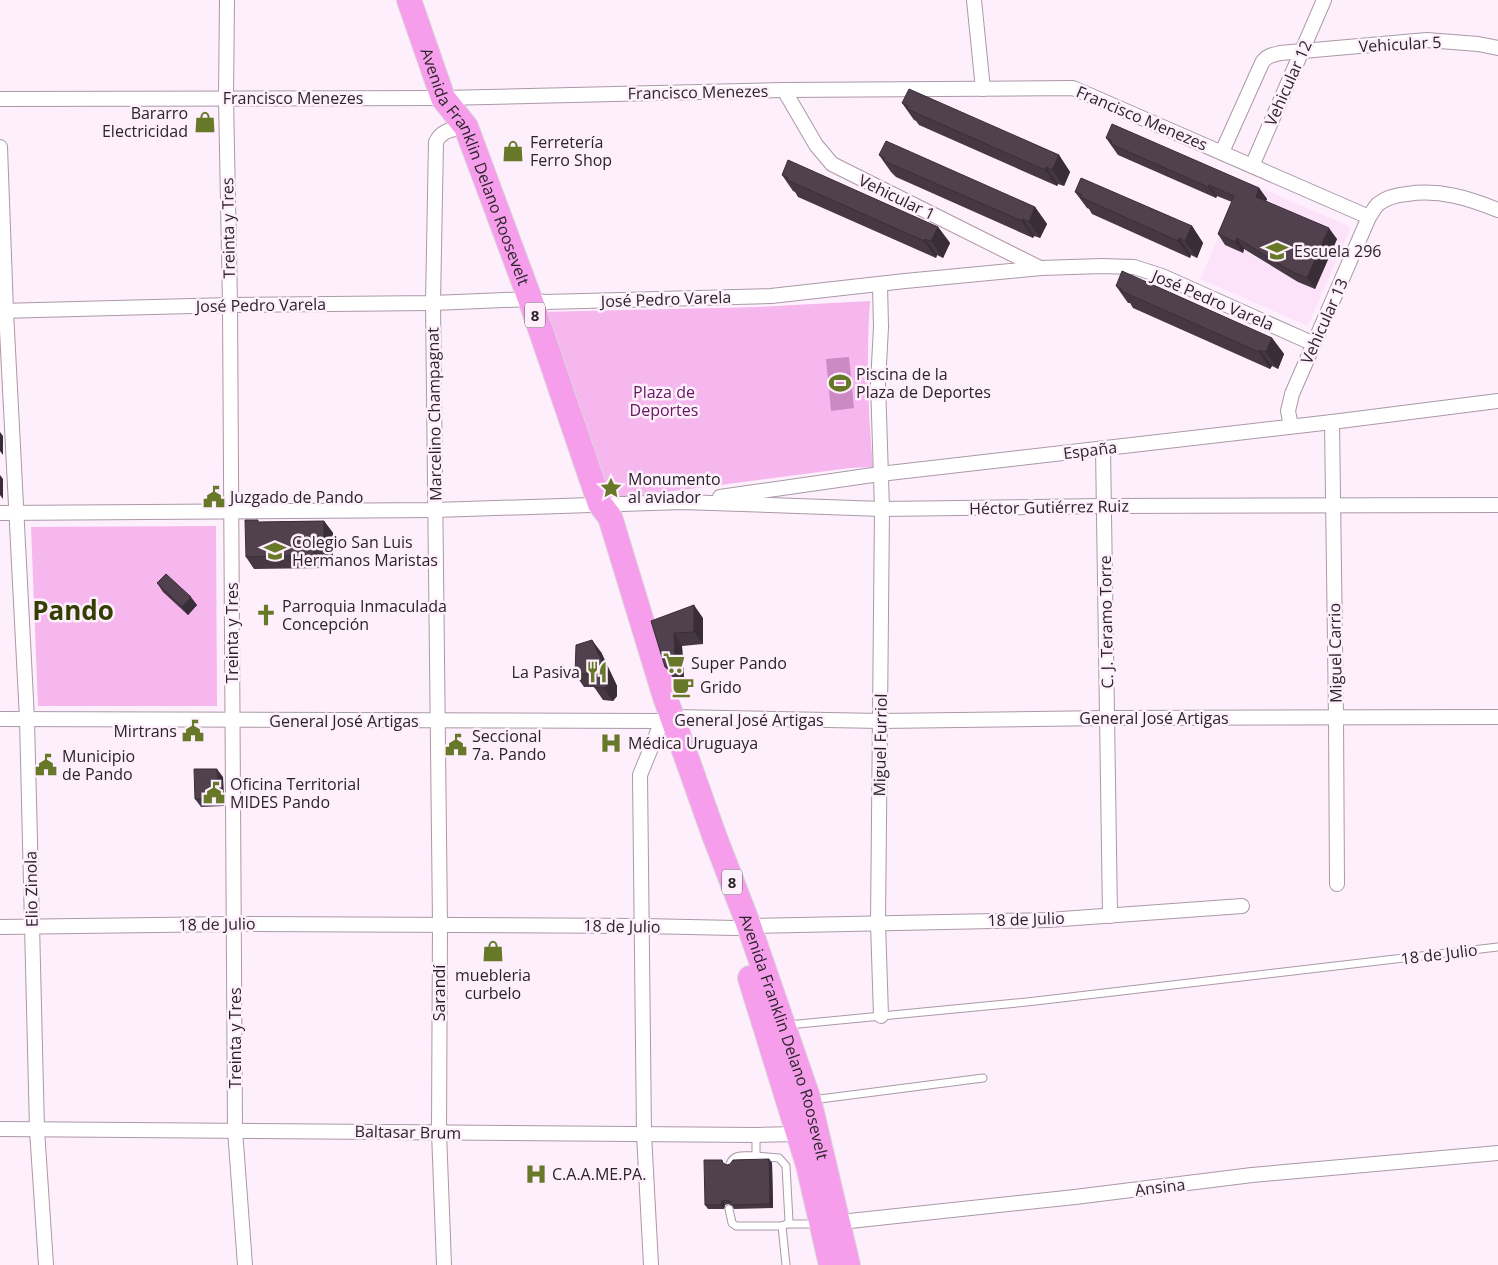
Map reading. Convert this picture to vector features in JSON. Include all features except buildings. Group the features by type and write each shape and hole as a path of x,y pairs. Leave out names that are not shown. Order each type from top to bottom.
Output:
{"highway":[{"name":"Avenida Franklin Delano Roosevelt","path":"409,0 443,98 466,127 530,299 600,504 610,517 667,719 714,835 807,1132 831,1222 848,1265"},
{"name":"Avenida Franklin Delano Roosevelt","path":"742,927 783,1025 809,1100 807,1132 797,1165 831,1222 831,1265"}],"street":[{"name":"Treinta y Tres","path":"226,0 230,305 235,1130 245,1265"},
{"path":"974,0 983,89"},
{"name":"Vehicular 12","path":"1252,166 1324,0"},
{"name":"Vehicular 5","path":"1222,152 1265,58 1280,53 1427,40 1478,44 1498,48"},
{"name":"Francisco Menezes","path":"0,99 443,98 784,90 1073,88 1369,217"},
{"name":"Vehicular 1","path":"784,90 816,145 832,164 1041,268"},
{"name":"Marcelino Champagnat","path":"437,721 433,303 436,142 439,135 443,132 466,127"},
{"name":"Elio Zinola","path":"0,147 3,311 27,719 37,1130 46,1265"},
{"path":"1369,217 1377,205 1391,196 1419,192 1440,192 1468,198 1498,210"},
{"name":"Vehicular 13","path":"1291,426 1288,410 1292,394 1369,217"},
{"name":"José Pedro Varela","path":"3,311 230,305 433,303 530,299 545,302 771,296 1041,268 1102,266 1134,267 1162,276 1314,344"},
{"name":"Miguel Furriol","path":"880,285 881,327 878,383 882,509 878,923 881,1016"},
{"name":"España","path":"682,502 880,474 1498,401"},
{"name":"Miguel Carrio","path":"1332,422 1337,884"},
{"name":"C. J. Teramo Torre","path":"1103,448 1110,916"},
{"name":"Héctor Gutiérrez Ruiz","path":"0,513 435,510 682,502 882,509 1104,506 1498,505"},
{"name":"General José Artigas","path":"0,719 437,721 1498,717"},
{"path":"651,1265 644,1134 640,775 667,719"},
{"name":"Sarandí","path":"437,721 440,924 439,1132 444,1265"},
{"name":"18 de Julio","path":"0,927 440,924 742,927 1048,920 1242,906"},
{"name":"Baltasar Brum","path":"0,1129 756,1135 807,1132"},
{"name":"Ansina","path":"831,1222 1075,1197 1252,1175 1498,1153"}],"lane":[{"name":"18 de Julio","path":"783,1025 1036,1000 1498,947"},
{"path":"809,1100 983,1078"},
{"path":"756,1135 756,1156"},
{"path":"730,1164 736,1156 756,1156 779,1158 797,1165 789,1221 784,1225"},
{"path":"729,1209 732,1223 736,1226 831,1222"},
{"path":"784,1225 786,1265"}],"shaded area":[{"name":"Escuela 296","path":"1243,180 1351,227 1308,326 1200,279"},
{"name":"Piscina de la Plaza de Deportes","path":"849,357 854,408 831,411 826,359"}],"green space":[{"name":"Plaza de Deportes","path":"870,301 868,384 873,467 850,468 602,499 539,312 759,307"},
{"path":"216,526 217,706 38,706 31,527"}],"place":[{"name":"Bararro Electricidad","path":"205,122"},
{"name":"Ferretería Ferro Shop","path":"513,151"},
{"name":"Escuela 296","path":"1277,251"},
{"name":"Piscina de la Plaza de Deportes","path":"840,383"},
{"name":"Monumento al aviador","path":"611,488"},
{"name":"Juzgado de Pando","path":"214,497"},
{"name":"Colegio San Luis Hermanos Maristas","path":"275,551"},
{"name":"Parroquia Inmaculada Concepción","path":"266,615"},
{"name":"Super Pando","path":"674,663"},
{"name":"La Pasiva","path":"597,672"},
{"name":"Grido","path":"683,687"},
{"name":"Mirtrans","path":"193,731"},
{"name":"Médica Uruguaya","path":"611,743"},
{"name":"Seccional 7a. Pando","path":"456,745"},
{"name":"Municipio de Pando","path":"46,765"},
{"name":"Oficina Territorial MIDES Pando","path":"214,793"},
{"name":"muebleria curbelo","path":"493,951"},
{"name":"C.A.A.ME.PA.","path":"536,1174"}],"district":[{"name":"Pando","path":"73,610"}]}
